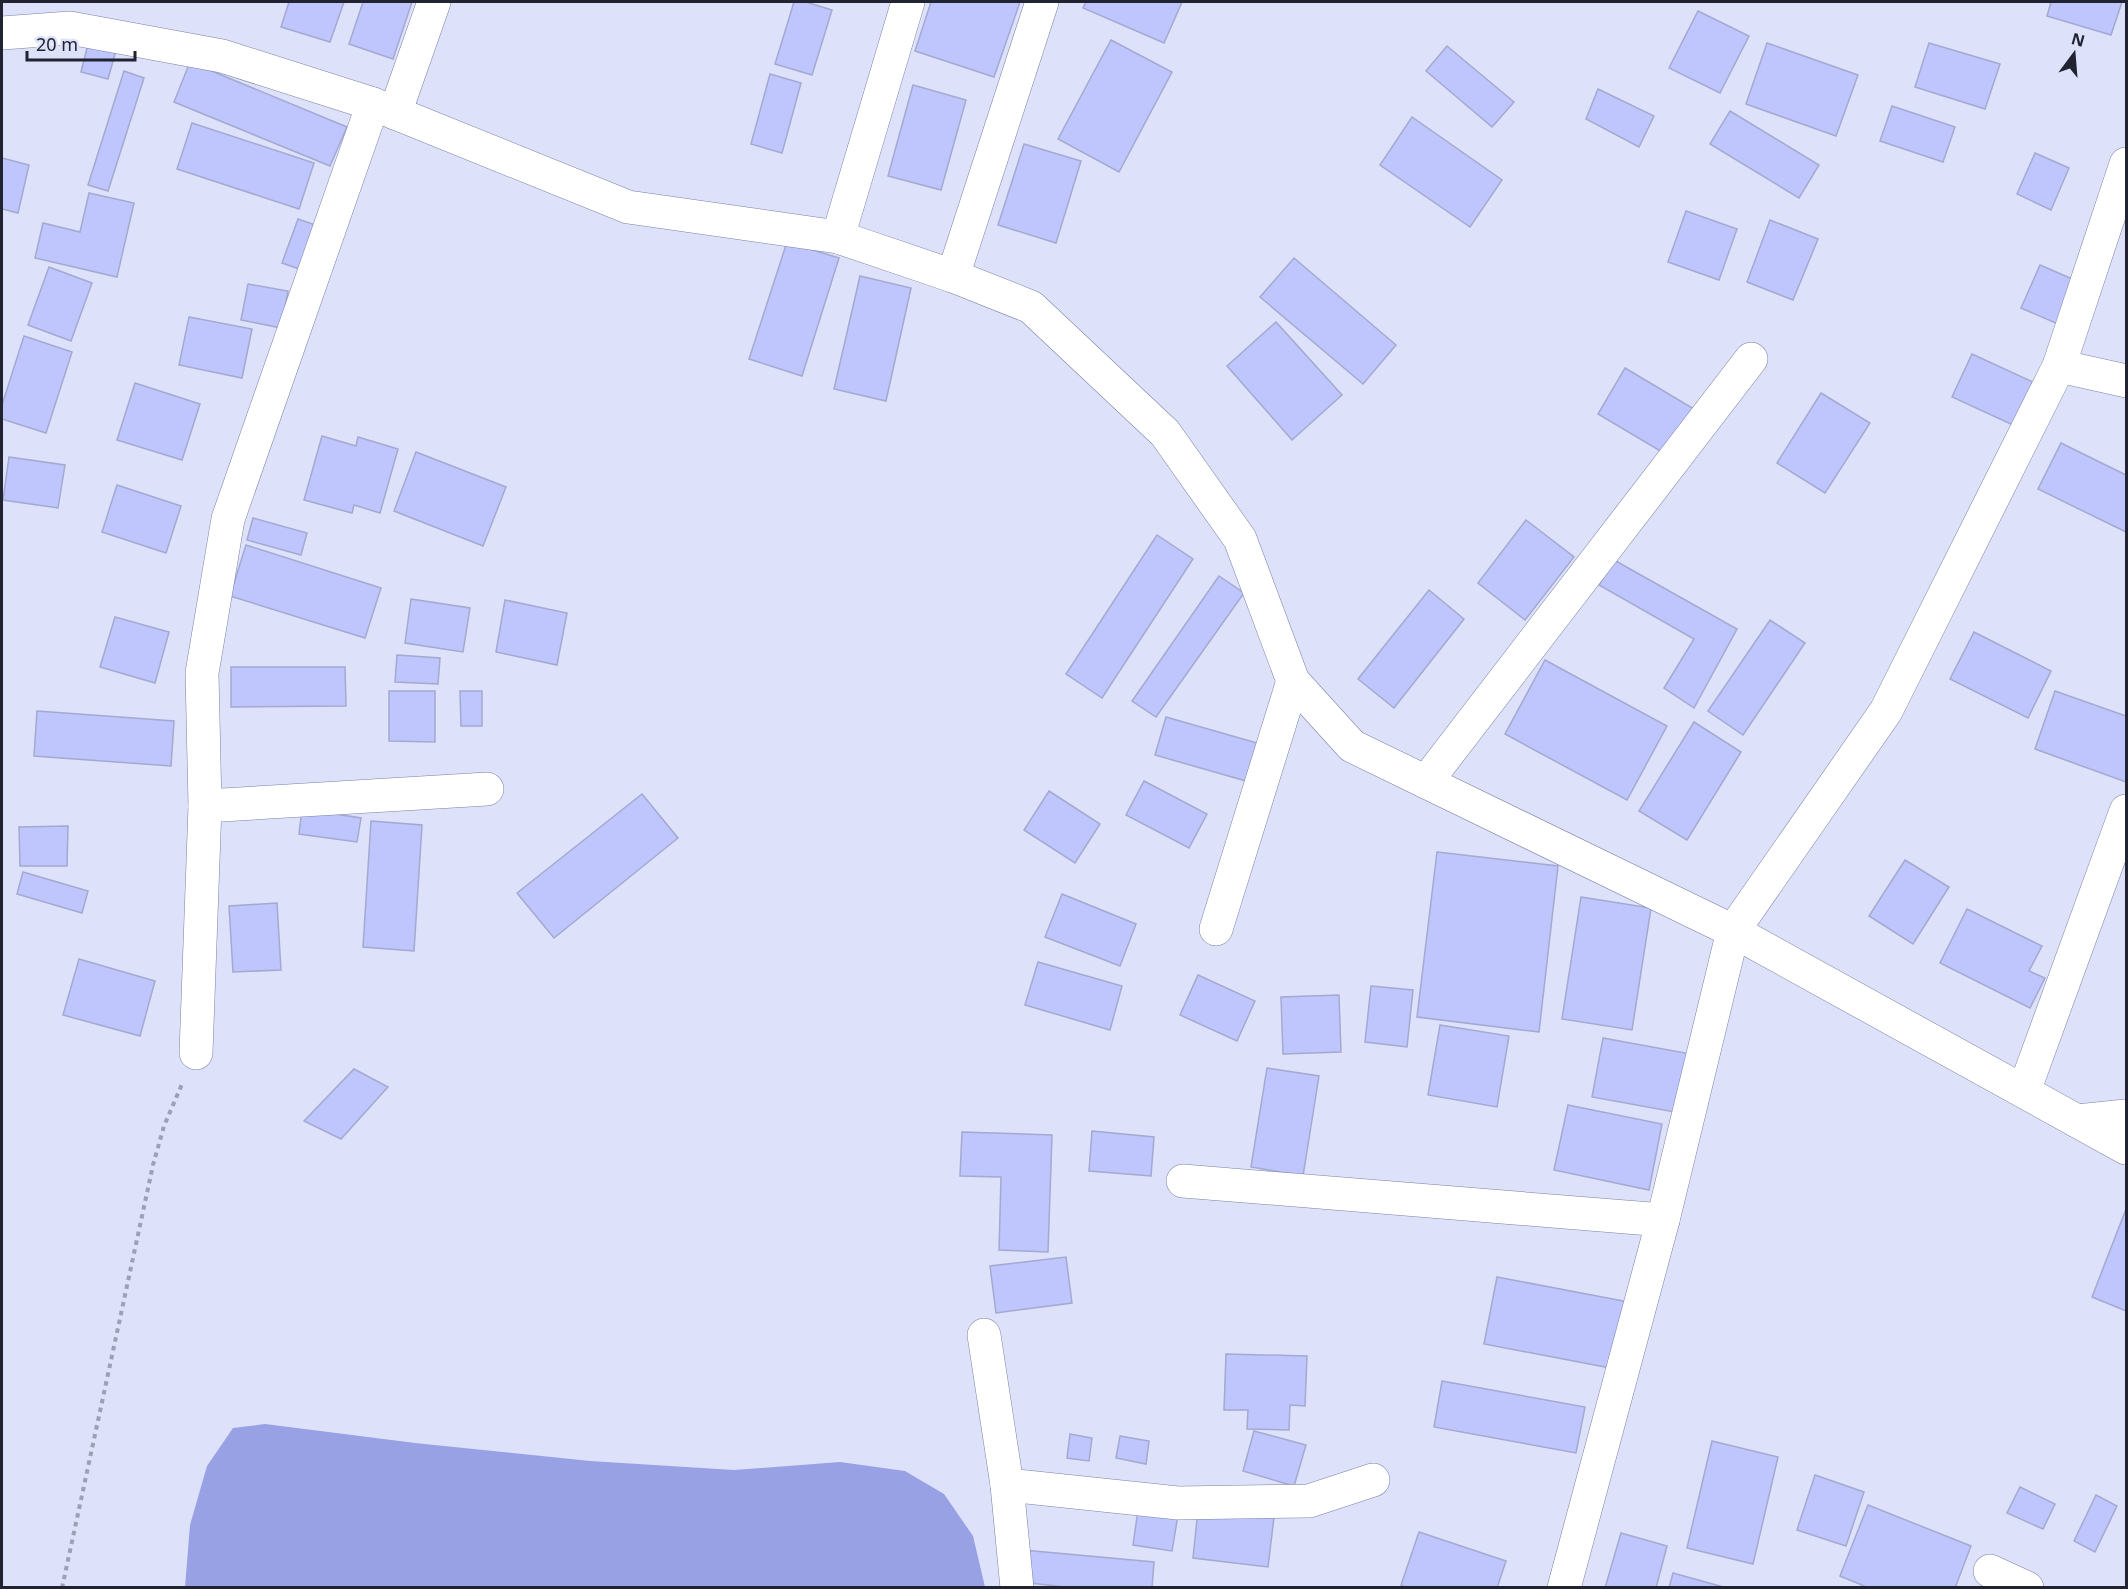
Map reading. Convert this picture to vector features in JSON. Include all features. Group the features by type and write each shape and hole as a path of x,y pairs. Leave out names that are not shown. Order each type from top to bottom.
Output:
{"street":[{"path":"196,1053 205,806 202,673 228,519 384,109 434,2"},
{"path":"838,237 909,2"},
{"path":"953,276 1042,2"},
{"path":"2,33 70,28 222,56 384,109 628,207 838,237 953,276 1031,307 1165,433 1240,539 1293,681 1352,746 1733,931 2127,1148"},
{"path":"1564,1587 1663,1220 1733,931 1886,711 2059,366 2127,164"},
{"path":"1426,782 1751,359"},
{"path":"2059,366 2127,381"},
{"path":"1216,928 1293,681"},
{"path":"205,806 487,789"},
{"path":"2024,1091 2127,811"},
{"path":"2077,1120 2127,1116"},
{"path":"1183,1181 1663,1220"},
{"path":"984,1335 1007,1485 1017,1587"},
{"path":"1007,1485 1178,1503 1309,1501 1373,1480"},
{"path":"1990,1571 2026,1587"}],"path":[{"path":"62,1587 153,1165 164,1126 196,1053"}],"water":[{"path":"265,1424 415,1443 590,1461 734,1470 840,1462 905,1471 944,1494 973,1536 985,1587 185,1587 190,1525 207,1466 233,1428"}],"building":[{"path":"289,2 344,2 330,42 281,27"},
{"path":"363,2 412,2 393,59 349,44"},
{"path":"794,2 806,2 832,10 812,75 775,64"},
{"path":"931,2 1020,2 994,77 915,51"},
{"path":"1086,2 1182,2 1164,43 1083,8"},
{"path":"2051,2 2122,2 2111,35 2047,16"},
{"path":"1698,11 1749,36 1720,93 1669,68"},
{"path":"89,40 117,47 108,79 81,72"},
{"path":"1111,40 1172,72 1119,172 1058,139"},
{"path":"1767,43 1858,75 1836,136 1746,104"},
{"path":"1929,43 2000,64 1985,109 1915,87"},
{"path":"1447,46 1514,102 1492,127 1426,71"},
{"path":"190,62 347,127 330,166 174,102"},
{"path":"124,71 144,78 108,191 88,185"},
{"path":"770,74 801,83 782,153 751,144"},
{"path":"913,85 966,100 941,190 888,176"},
{"path":"1598,89 1654,116 1639,147 1586,119"},
{"path":"1892,106 1955,127 1943,162 1880,141"},
{"path":"1730,111 1819,165 1799,198 1710,144"},
{"path":"1412,117 1502,180 1470,227 1380,165"},
{"path":"192,123 314,163 299,209 177,169"},
{"path":"1024,144 1081,161 1056,243 998,225"},
{"path":"2035,153 2069,168 2051,210 2017,194"},
{"path":"2,158 29,165 18,213 2,209"},
{"path":"89,193 134,203 117,277 35,258 43,223 80,232"},
{"path":"1686,211 1737,229 1719,280 1668,262"},
{"path":"298,219 318,226 302,270 282,263"},
{"path":"1770,220 1818,239 1793,300 1747,282"},
{"path":"787,242 839,258 802,376 749,359"},
{"path":"1294,258 1396,345 1363,384 1260,297"},
{"path":"2040,265 2077,281 2058,324 2021,308"},
{"path":"49,267 92,283 71,341 28,325"},
{"path":"860,276 911,288 886,401 834,389"},
{"path":"248,284 288,291 281,328 241,320"},
{"path":"189,317 252,329 242,378 179,365"},
{"path":"1276,322 1342,395 1292,440 1227,366"},
{"path":"24,336 72,352 46,433 2,419 2,405"},
{"path":"1972,354 2033,382 2013,425 1952,397"},
{"path":"1625,368 1694,409 1667,455 1598,414"},
{"path":"135,383 200,404 182,460 117,440"},
{"path":"1821,393 1870,423 1825,493 1777,463"},
{"path":"322,436 356,446 358,437 398,449 380,513 354,505 352,513 304,500"},
{"path":"2061,443 2126,475 2126,532 2038,489"},
{"path":"416,452 506,487 483,546 394,511"},
{"path":"9,457 65,465 58,508 3,500"},
{"path":"117,485 181,506 166,553 102,532"},
{"path":"253,518 307,533 301,555 247,540"},
{"path":"1526,520 1574,557 1525,620 1478,583"},
{"path":"1157,535 1193,559 1102,698 1066,674"},
{"path":"246,545 381,588 365,638 230,596"},
{"path":"1614,560 1737,629 1694,708 1664,688 1694,639 1599,585"},
{"path":"1219,576 1244,593 1156,717 1132,701"},
{"path":"1429,590 1464,619 1394,708 1358,679"},
{"path":"411,599 470,608 463,652 405,643"},
{"path":"505,600 567,613 557,665 496,652"},
{"path":"115,617 169,632 155,683 100,667"},
{"path":"1770,620 1805,643 1743,735 1708,711"},
{"path":"1974,632 2051,671 2028,718 1950,679"},
{"path":"397,655 440,658 438,684 395,682"},
{"path":"1545,660 1667,726 1627,800 1505,734"},
{"path":"231,667 345,667 346,706 231,707"},
{"path":"389,691 435,691 435,742 389,741"},
{"path":"460,691 482,691 482,726 461,726"},
{"path":"2055,691 2126,716 2126,782 2035,749"},
{"path":"37,711 174,721 171,766 34,756"},
{"path":"1166,717 1264,745 1253,783 1155,755"},
{"path":"1694,722 1741,752 1687,840 1639,811"},
{"path":"1144,781 1207,814 1189,848 1126,815"},
{"path":"1049,791 1100,824 1075,863 1024,830"},
{"path":"642,794 678,838 554,938 517,893"},
{"path":"302,809 361,818 357,842 299,834"},
{"path":"371,821 422,825 414,951 363,947"},
{"path":"68,826 67,866 20,866 19,827"},
{"path":"1437,852 1558,866 1539,1032 1417,1017"},
{"path":"1905,860 1949,887 1913,944 1869,916"},
{"path":"23,872 88,891 82,913 17,894"},
{"path":"1062,894 1136,924 1120,966 1045,937"},
{"path":"1581,897 1651,908 1632,1030 1562,1019"},
{"path":"277,903 281,970 233,972 229,906"},
{"path":"1967,909 2042,946 2029,971 2045,978 2030,1008 1940,963"},
{"path":"79,959 155,981 140,1036 63,1015"},
{"path":"1038,962 1122,986 1110,1030 1025,1005"},
{"path":"1198,975 1255,1001 1237,1041 1180,1015"},
{"path":"1371,986 1413,990 1407,1047 1365,1042"},
{"path":"1339,995 1341,1052 1283,1054 1281,997"},
{"path":"1440,1025 1509,1036 1497,1107 1428,1095"},
{"path":"1603,1038 1691,1054 1680,1113 1592,1097"},
{"path":"1267,1068 1319,1076 1303,1176 1251,1167"},
{"path":"354,1069 388,1087 341,1139 304,1121"},
{"path":"1568,1105 1662,1124 1649,1190 1554,1170"},
{"path":"1092,1131 1154,1137 1151,1176 1089,1171"},
{"path":"962,1132 1052,1135 1048,1252 999,1250 1001,1177 960,1176"},
{"path":"2126,1209 2126,1311 2092,1297"},
{"path":"1066,1257 1072,1303 996,1313 990,1266"},
{"path":"1497,1277 1634,1303 1621,1370 1484,1344"},
{"path":"1226,1354 1307,1356 1305,1406 1290,1405 1289,1430 1247,1429 1248,1410 1224,1410"},
{"path":"1442,1381 1585,1407 1576,1453 1434,1427"},
{"path":"1254,1431 1306,1445 1294,1486 1243,1471"},
{"path":"1070,1434 1092,1438 1089,1461 1067,1458"},
{"path":"1120,1436 1149,1441 1146,1464 1116,1458"},
{"path":"1712,1441 1778,1457 1753,1564 1687,1548"},
{"path":"1815,1475 1864,1492 1846,1546 1797,1530"},
{"path":"2020,1487 2055,1504 2043,1529 2007,1513"},
{"path":"2096,1495 2117,1506 2095,1552 2074,1541"},
{"path":"1199,1500 1275,1509 1268,1567 1193,1558"},
{"path":"1139,1503 1179,1509 1172,1551 1133,1545"},
{"path":"1868,1505 1971,1546 1955,1588 1869,1588 1840,1576"},
{"path":"1419,1532 1506,1561 1497,1588 1407,1588 1401,1585"},
{"path":"1621,1533 1667,1546 1656,1588 1605,1588"},
{"path":"1023,1550 1154,1562 1152,1588 1074,1588 1021,1582"},
{"path":"1673,1573 1727,1588 1669,1588"}]}
